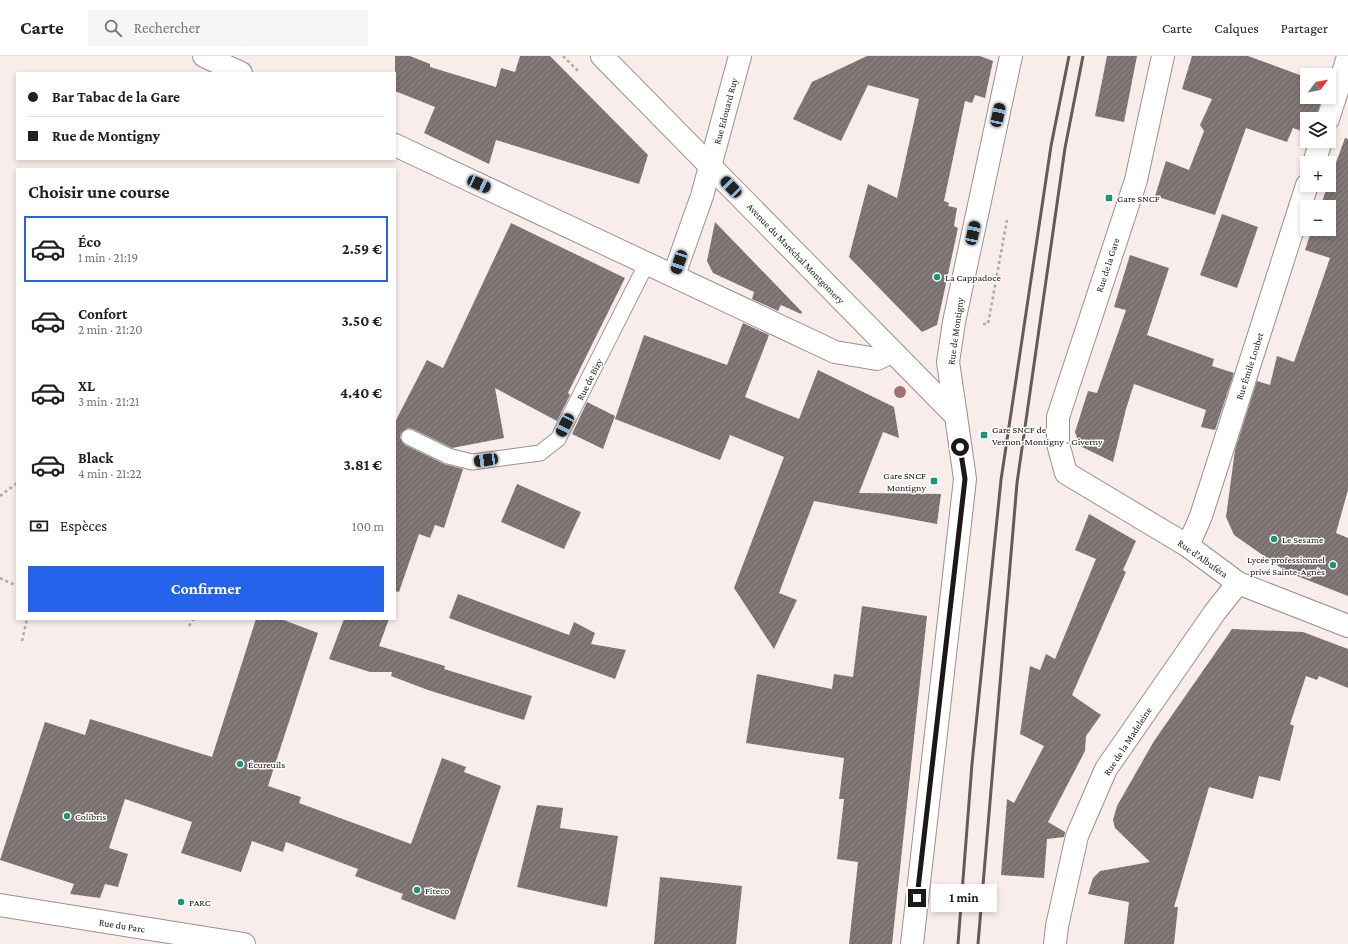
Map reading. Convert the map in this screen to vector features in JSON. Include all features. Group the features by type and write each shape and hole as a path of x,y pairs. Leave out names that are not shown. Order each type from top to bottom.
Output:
{"street":[{"path":"204,56 239,72"},
{"name":"Avenue du Maréchal Montgomery","path":"602,56 956,416"},
{"name":"Rue Edouard Ruy","path":"674,275 702,196 740,56"},
{"name":"Rue de Montigny","path":"912,944 965,479 948,362 954,322 1011,56"},
{"name":"Rue de la Gare","path":"1066,473 1058,444 1058,417 1136,180 1163,56"},
{"path":"1330,112 1348,57"},
{"path":"396,145 835,352 877,359 892,352"},
{"name":"Rue Émile Loubet","path":"1188,546 1201,516 1305,192"},
{"name":"Rue d'Albuféra","path":"1066,473 1188,546 1238,582 1348,626"},
{"name":"Rue de la Madeleine","path":"1055,944 1057,926 1077,836 1106,769 1210,618 1238,582"},
{"name":"Rue du Parc","path":"0,905 244,944"}],"lane":[{"name":"Rue de Bizy","path":"410,437 448,456 472,462 540,453 558,439 648,263"}],"path":[{"path":"991,301 1007,220"},
{"path":"0,496 16,484"},
{"path":"0,578 16,586"},
{"path":"22,640 27,620"},
{"path":"189,626 193,620"}],"building":[{"path":"395,56 410,56 430,64 430,67 496,87 501,68 515,72 520,56 550,56 648,155 639,184 496,140 489,164 424,133 435,107 396,91"},
{"path":"867,56 980,56 993,61 985,98 975,95 972,103 965,101 944,201 949,203 948,206 957,208 954,226 958,228 937,325 922,332 849,257 868,184 897,198 919,99 868,85 841,141 793,119 812,82"},
{"path":"1107,56 1137,56 1124,122 1095,116"},
{"path":"1192,56 1248,56 1300,75 1300,104 1320,104 1318,112 1300,112 1300,130 1293,128 1287,142 1246,128 1215,215 1155,196 1166,161 1189,170 1204,131 1200,125 1212,99 1182,89"},
{"path":"1345,138 1348,139 1348,490 1336,533 1348,538 1348,596 1287,572 1234,535 1226,517 1235,450 1257,381 1270,385 1277,356 1294,362 1330,258 1305,250 1310,236 1336,236 1336,200 1323,200 1325,192 1336,192 1336,163"},
{"path":"1222,214 1258,227 1237,288 1200,275"},
{"path":"715,222 802,312 801,314 781,305 778,311 752,299 754,292 713,273 707,261"},
{"path":"511,223 625,278 568,393 570,395 557,421 495,388 504,438 452,448 413,429 408,428 401,433 400,438 405,445 444,464 463,469 444,528 435,525 430,538 419,534 399,592 396,591 396,420 427,360 443,368"},
{"path":"1130,255 1169,268 1147,335 1214,359 1212,366 1234,373 1215,430 1201,427 1206,410 1134,384 1126,409 1113,462 1080,446 1075,432 1088,391 1097,393 1126,310 1114,307"},
{"path":"743,323 769,335 745,397 799,419 818,370 894,407 899,438 883,432 859,493 941,494 937,524 814,501 779,593 797,600 774,649 734,588 784,457 730,435 720,460 615,419 644,335 727,365"},
{"path":"587,402 615,416 603,449 572,434"},
{"path":"517,484 581,512 564,549 501,522"},
{"path":"1089,514 1136,541 1123,570 1126,572 1072,695 1101,715 1086,736 1085,751 1048,822 1065,832 1064,837 1047,839 1044,878 1001,875 1007,799 1014,803 1044,746 1020,734 1030,666 1040,670 1046,654 1055,659 1096,559 1075,550"},
{"path":"458,594 569,635 574,622 595,633 591,644 626,650 615,679 449,618"},
{"path":"862,606 927,616 892,944 849,944 858,862 837,859 844,799 839,799 844,758 746,743 757,674 832,689 834,674 853,677"},
{"path":"256,620 284,620 318,633 268,786 301,797 299,803 411,844 442,758 466,767 464,772 501,786 455,920 401,899 403,894 355,876 358,869 286,842 283,852 252,841 241,872 181,853 192,822 125,799 109,848 128,854 118,887 105,884 100,898 70,894 74,884 0,860 45,722 85,735 90,719 212,757"},
{"path":"344,620 389,620 379,646 445,666 444,669 532,696 524,720 428,690 391,676 392,672 370,672 329,659"},
{"path":"1232,629 1303,632 1348,649 1348,688 1319,676 1317,680 1306,676 1290,724 1294,726 1280,781 1259,776 1253,799 1209,787 1174,907 1178,907 1174,944 1124,944 1129,902 1088,894 1093,878 1100,871 1150,862 1115,828 1113,820 1117,806 1154,741"},
{"path":"537,805 563,808 560,828 618,836 607,907 517,887"},
{"path":"660,877 742,886 736,944 654,944"}],"railway":[{"path":"958,944 972,764 1001,480 1051,146 1069,56"},
{"path":"978,944 1017,483 1065,148 1083,56"}],"place":[{"name":"Gare SNCF","path":"1109,198"},
{"name":"La Cappadoce","path":"937,277"},
{"name":"Gare SNCF de Vernon-Montigny - Giverny","path":"984,435"},
{"name":"Gare SNCF Montigny","path":"934,481"},
{"name":"Le Sesame","path":"1274,539"},
{"name":"Lycée professionnel privé Sainte-Agnès","path":"1333,565"},
{"name":"Écureuils","path":"240,764"},
{"name":"Colibris","path":"67,816"},
{"name":"Fiteco","path":"417,890"},
{"name":"PARC","path":"181,902"}],"route":[{"path":"917,898 965,479 960,447"}]}
